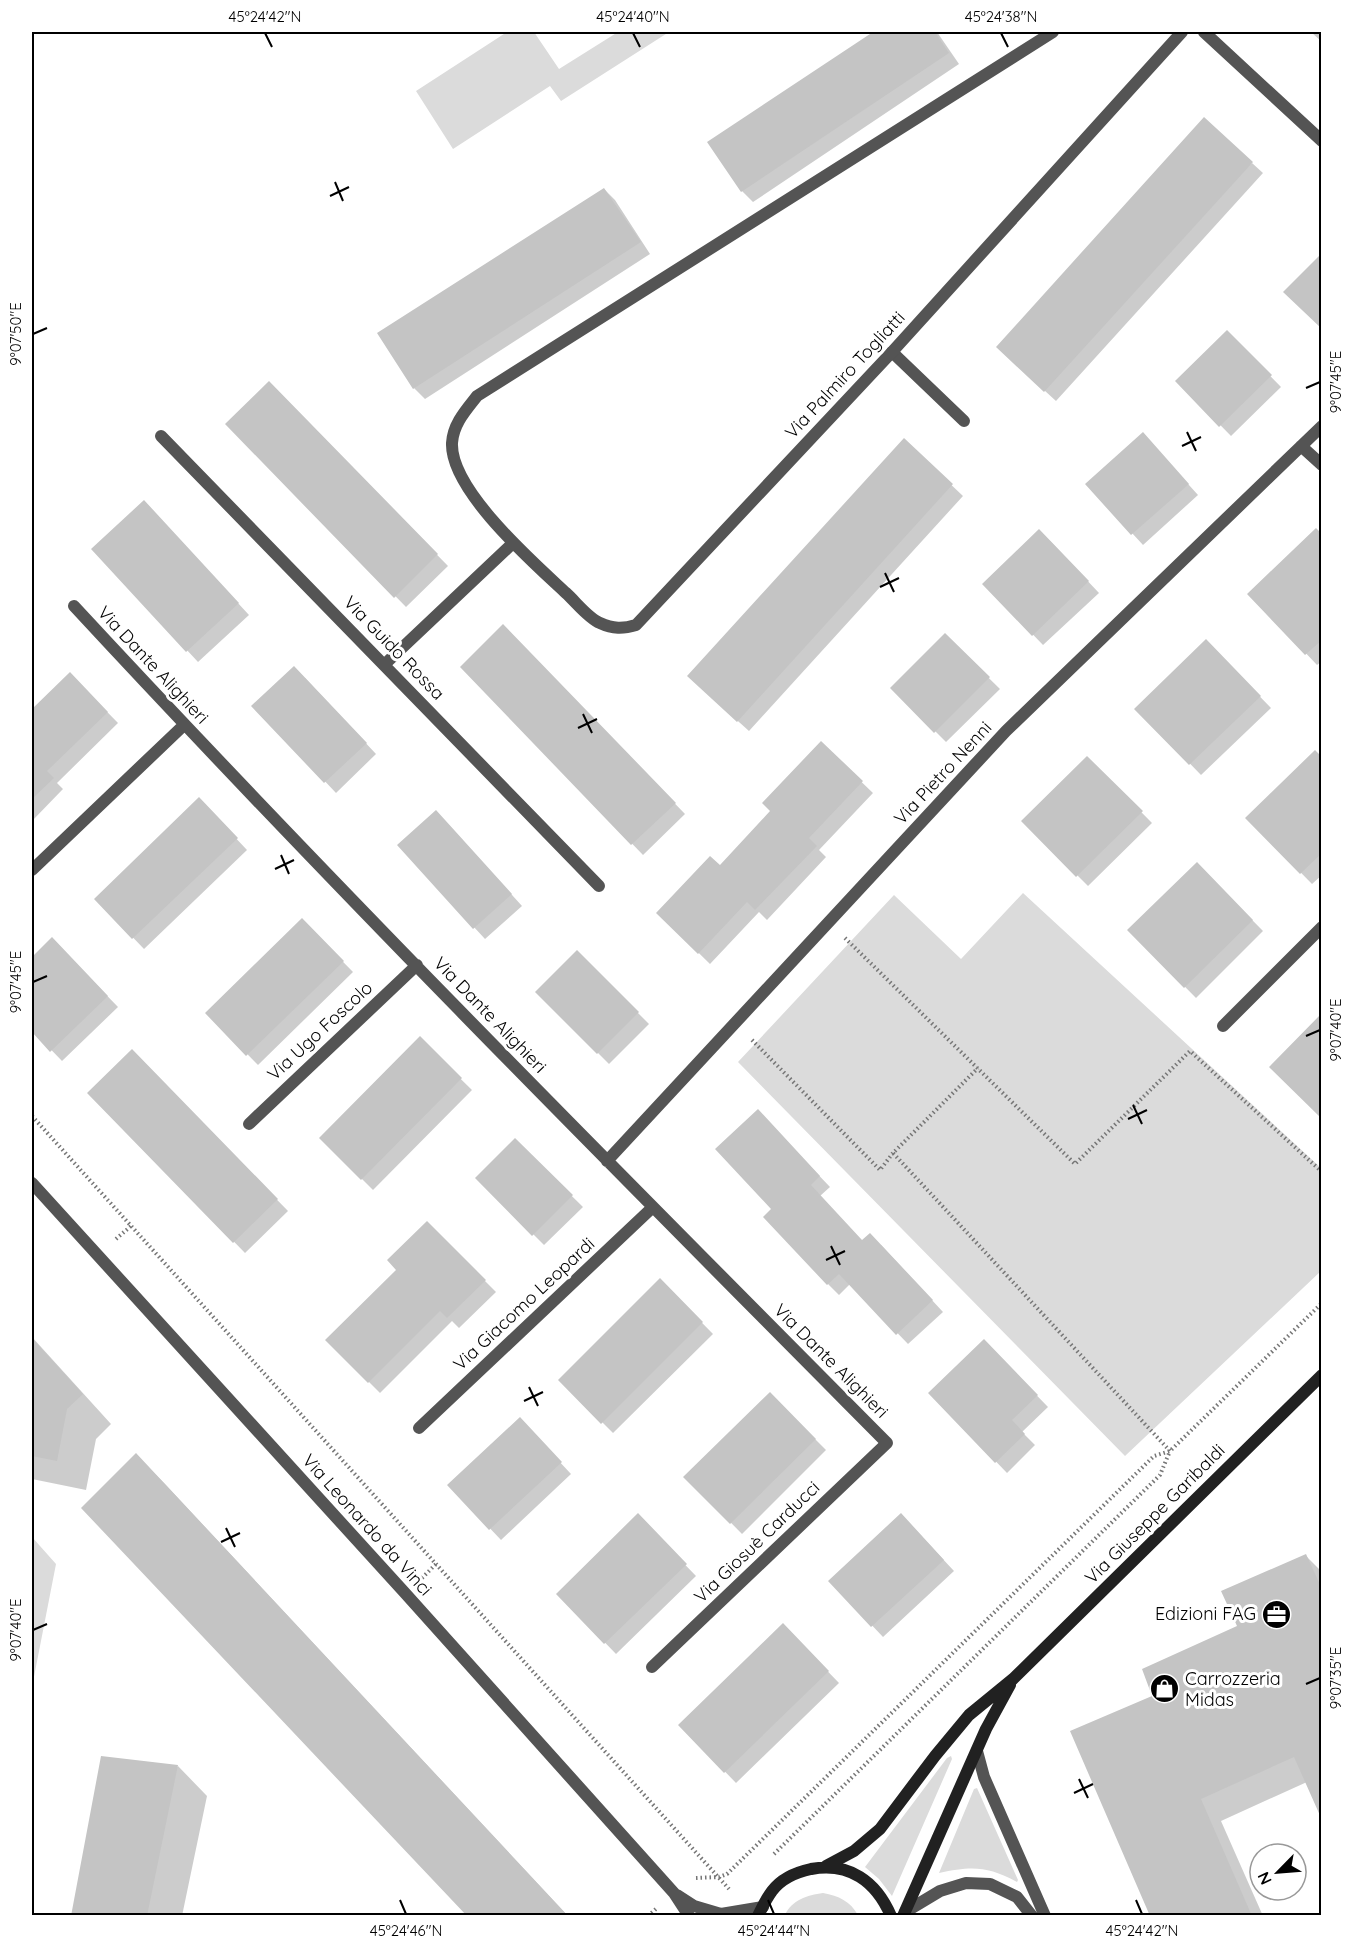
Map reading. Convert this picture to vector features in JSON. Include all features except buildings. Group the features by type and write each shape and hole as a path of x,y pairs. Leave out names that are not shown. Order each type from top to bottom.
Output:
{"main road":[{"name":"Via Giuseppe Garibaldi","path":"826,1866 854,1851 880,1829 969,1715 1013,1679 1322,1375"},
{"name":"Via Giuseppe Garibaldi","path":"904,1914 977,1750 1013,1679"},
{"path":"760,1911 772,1890 797,1872 826,1866 847,1870 866,1880 881,1896 891,1916"}],"street":[{"name":"Via Palmiro Togliatti","path":"1053,32 477,396 458,420 452,444 459,472 475,497 513,543 599,623 622,629 636,625 892,352 1182,32"},
{"path":"1204,32 1322,141"},
{"path":"892,352 964,421"},
{"name":"Via Pietro Nenni","path":"608,1161 1006,731 1322,426"},
{"name":"Via Guido Rossa","path":"161,436 599,886"},
{"path":"1301,446 1322,465"},
{"path":"385,664 513,543"},
{"name":"Via Dante Alighieri","path":"74,606 184,725 417,965 887,1443"},
{"path":"32,870 184,725"},
{"path":"1223,1026 1322,927"},
{"name":"Via Ugo Foscolo","path":"249,1124 417,965"},
{"name":"Via Leonardo da Vinci","path":"32,1183 674,1893"},
{"name":"Via Giacomo Leopardi","path":"419,1428 653,1207"},
{"name":"Via Giosuè Carducci","path":"652,1667 887,1443"},
{"path":"977,1750 984,1777 1045,1916"},
{"path":"904,1914 940,1891 966,1883 990,1884 1017,1897 1032,1916"},
{"path":"674,1893 694,1906 721,1914 760,1911"},
{"path":"674,1893 689,1916"}],"path":[{"path":"829,922 1075,1164 1190,1051 1322,1172"},
{"path":"735,1023 880,1170 978,1068"},
{"path":"32,1116 719,1877 730,1889 734,1890"},
{"path":"893,1154 1170,1451"},
{"path":"767,1861 1160,1475 1170,1451 1322,1303"},
{"path":"648,1916 694,1878 719,1877 727,1874 1154,1456 1170,1451"}],"shaded area":[{"path":"507,32 534,32 559,69 618,32 669,32 561,101 550,86 453,149 416,91"},
{"path":"1023,893 1321,1168 1321,1271 1125,1456 738,1062 894,895 961,959"},
{"path":"32,1537 56,1564 32,1687"},
{"path":"951,1756 952,1759 892,1896 879,1879 865,1867 947,1758"},
{"path":"977,1788 1017,1882 988,1870 961,1869 939,1873 974,1789"},
{"path":"823,1893 843,1900 858,1915 785,1915 801,1899"}],"place":[{"name":"Edizioni FAG","path":"1277,1614"},
{"name":"Carrozzeria Midas","path":"1164,1689"}]}
